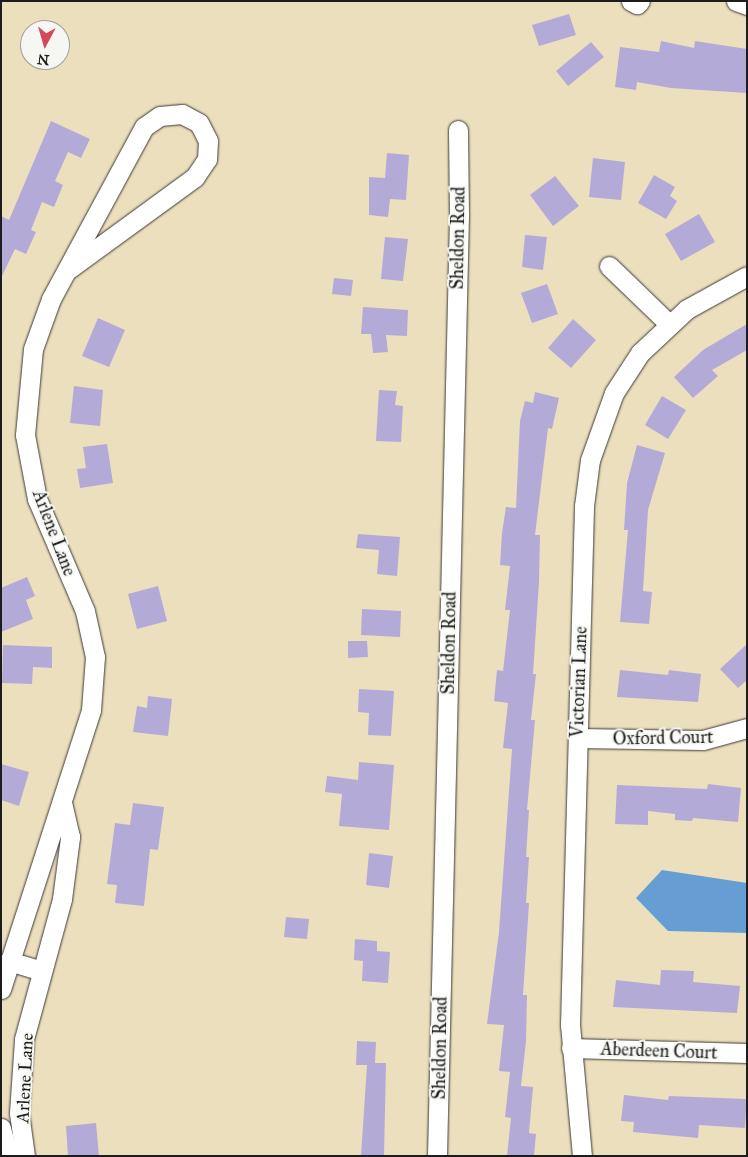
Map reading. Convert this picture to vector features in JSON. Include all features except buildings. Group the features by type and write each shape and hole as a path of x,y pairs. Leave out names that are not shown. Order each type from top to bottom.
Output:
{"street":[{"path":"631,1 637,4 640,1"},
{"path":"736,1 747,5"},
{"name":"Arlene Lane","path":"1,989 91,710 95,656 85,611 37,499 25,435 33,349 51,299 70,268 108,192 144,128 160,116 182,114 198,122 208,141 208,158 195,177 70,268"},
{"name":"Sheldon Road","path":"437,1156 459,233 458,130"},
{"path":"609,266 669,324"},
{"name":"Victorian Lane","path":"582,1156 571,1048 584,506 590,460 604,416 620,382 640,353 669,324 710,293 747,276"},
{"name":"Oxford Court","path":"578,738 703,740 747,728"},
{"name":"Arlene Lane","path":"25,1156 19,1112 24,1039 64,890 70,837 62,800"},
{"path":"9,961 41,971"},
{"name":"Aberdeen Court","path":"571,1048 747,1053"},
{"name":"Arlene Lane","path":"1,1128 8,1156"}],"water":[{"path":"662,870 747,883 747,933 668,931 636,898"}]}
